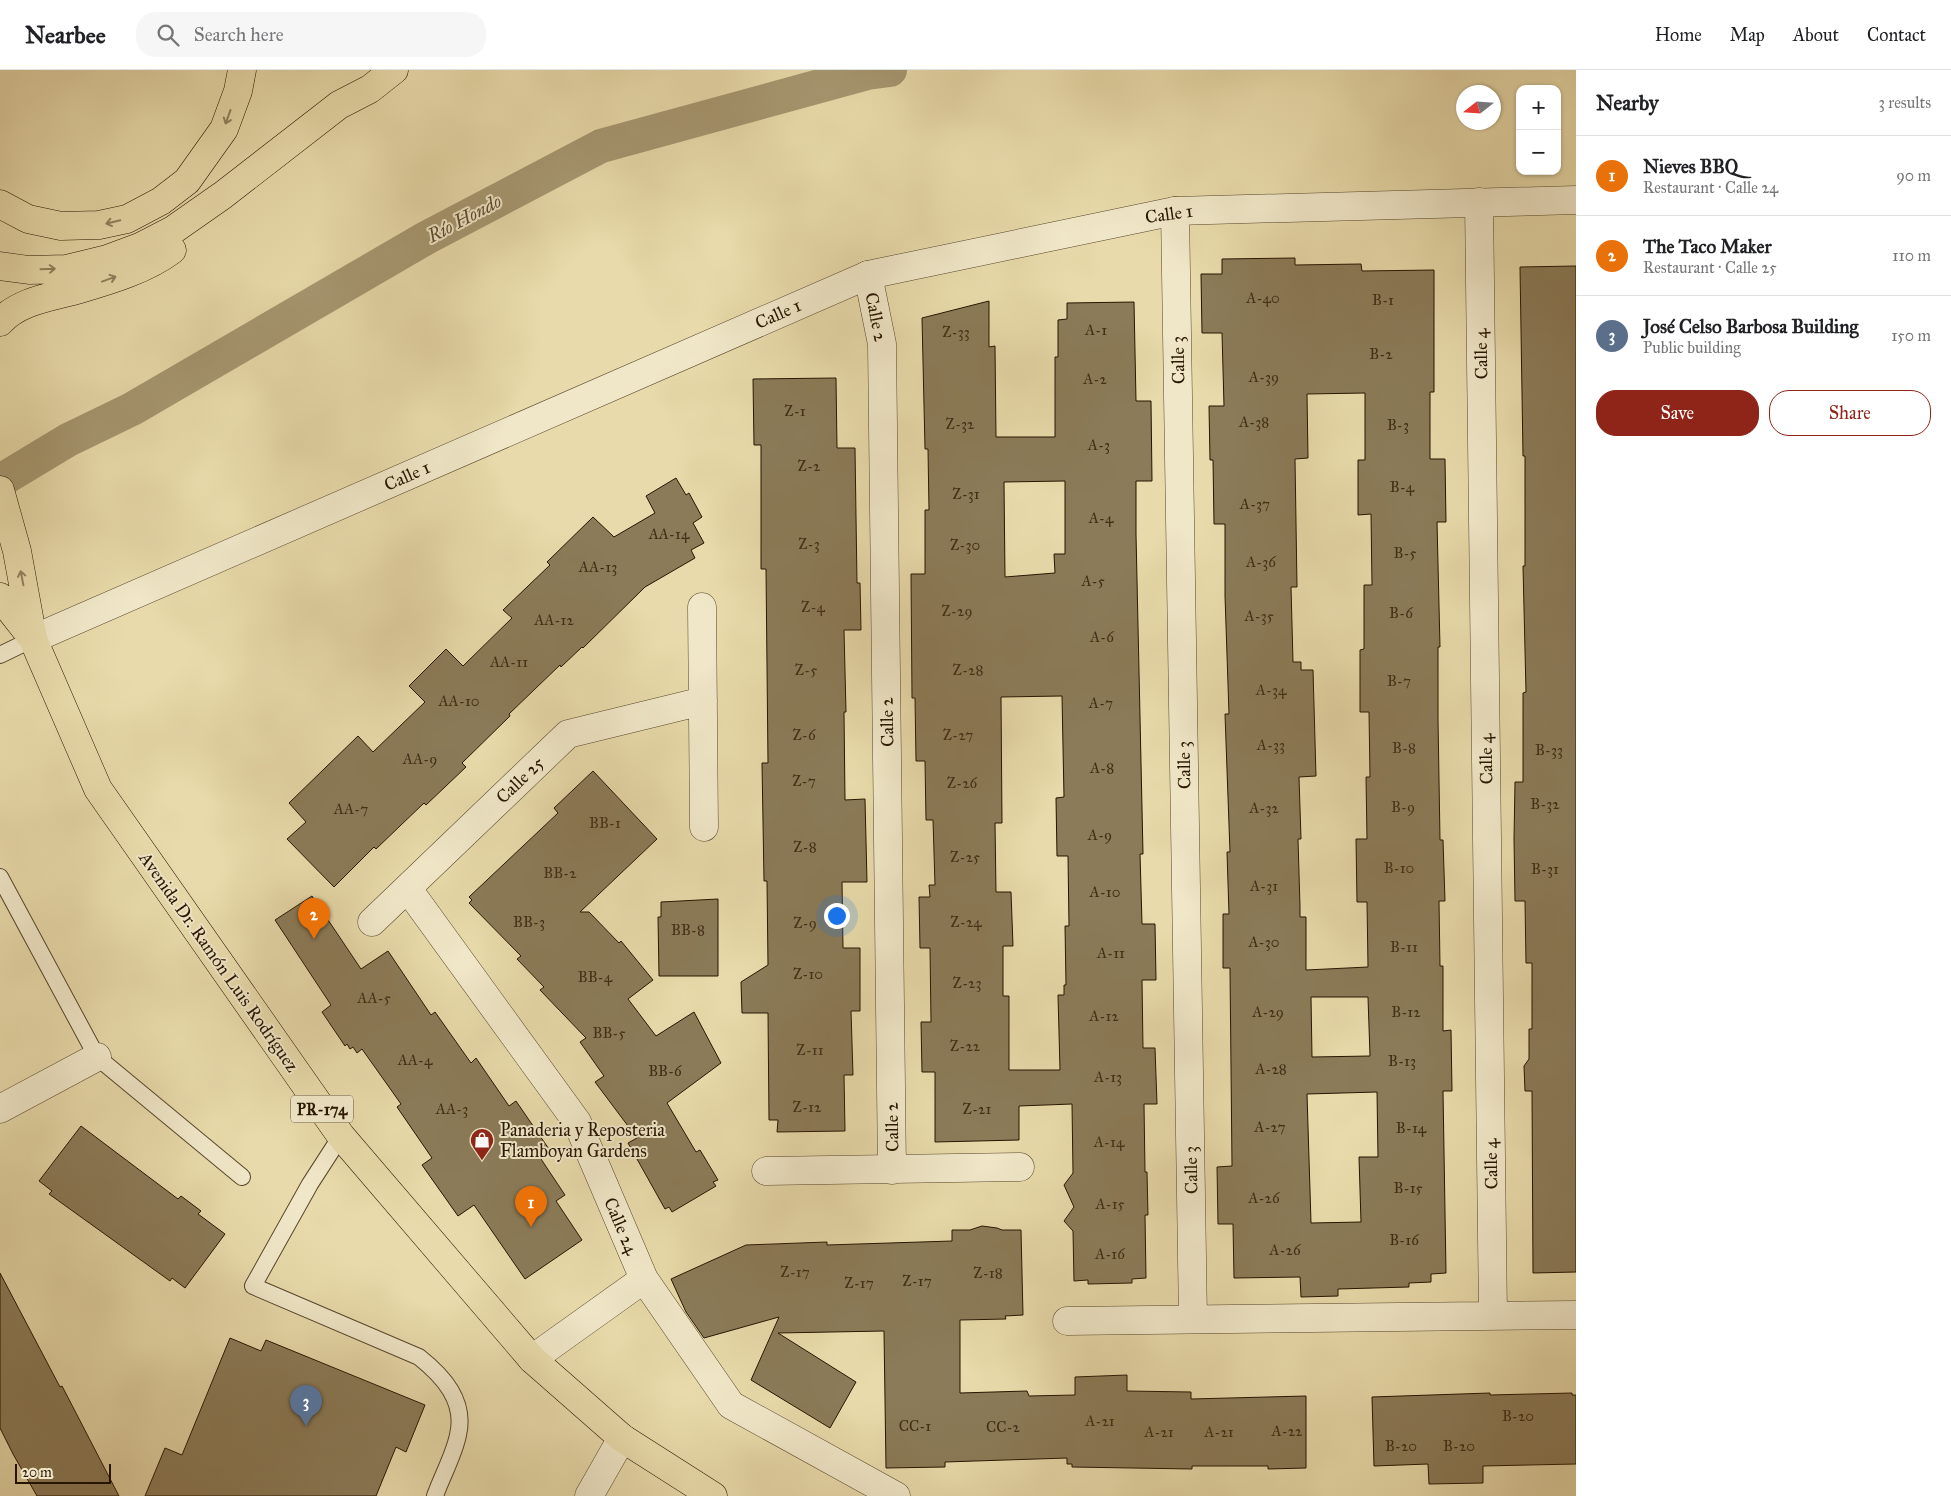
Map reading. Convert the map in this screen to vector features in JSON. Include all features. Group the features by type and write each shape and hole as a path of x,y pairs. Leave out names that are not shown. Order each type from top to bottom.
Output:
{"main road":[{"path":"0,204 28,219 61,226 99,225 126,219 161,201 186,181 224,129 238,91 242,70"},
{"path":"0,266 29,270 66,269 107,259 142,246 173,230 222,195 338,105 370,89 394,70"},
{"path":"0,322 16,309 37,300 82,288 125,273 166,254 350,114 370,89"},
{"name":"Avenida Dr. Ramón Luis Rodríguez","path":"0,490 17,551 33,639 98,789 341,1136 532,1359 622,1438 714,1496"},
{"name":"Avenida Dr. Ramón Luis Rodríguez","path":"0,597 33,639"}],"street":[{"name":"Calle 1","path":"33,639 868,275 1175,210 1576,200"},
{"name":"Calle 4","path":"1479,202 1493,1316"},
{"name":"Calle 3","path":"1175,210 1193,1319"},
{"name":"Calle 2","path":"868,275 882,344 892,1170"},
{"path":"702,607 704,827"},
{"name":"Calle 25","path":"372,922 568,734 703,701"},
{"name":"Calle 24","path":"408,889 577,1122 644,1279 731,1405 896,1496"},
{"path":"0,1109 97,1057"},
{"path":"766,1171 1020,1167"},
{"path":"532,1359 644,1279"},
{"path":"1067,1321 1576,1315"},
{"path":"589,1496 622,1438"}],"lane":[{"path":"0,655 33,639"},
{"path":"0,877 97,1057 242,1177"},
{"path":"341,1136 310,1184 253,1286 419,1357 450,1386 459,1411 459,1434 435,1496"}],"building":[{"path":"1295,258 1295,265 1361,264 1362,271 1434,270 1434,392 1430,392 1430,459 1445,459 1446,522 1437,522 1440,647 1438,647 1438,719 1440,840 1443,840 1445,901 1439,901 1440,966 1443,966 1443,1031 1451,1030 1452,1091 1443,1091 1446,1273 1431,1274 1431,1282 1409,1283 1409,1287 1338,1289 1338,1296 1301,1297 1300,1277 1234,1278 1233,1224 1218,1224 1217,1167 1232,1166 1230,968 1223,968 1223,914 1229,914 1227,852 1230,852 1225,714 1229,714 1225,596 1225,524 1214,524 1213,460 1210,460 1209,406 1224,406 1222,333 1202,333 1201,274 1222,274 1222,259","holes":["1365,393 1365,460 1358,460 1358,515 1371,514 1372,585 1364,585 1364,649 1360,650 1360,712 1369,712 1370,777 1366,777 1367,839 1356,839 1357,902 1367,902 1368,967 1306,970 1306,917 1300,917 1298,839 1301,839 1299,777 1316,776 1313,670 1301,670 1301,662 1293,662 1291,587 1297,587 1295,459 1308,458 1307,394","1311,997 1368,997 1370,1056 1312,1057","1377,1092 1378,1157 1359,1157 1361,1222 1311,1223 1307,1094"]},
{"path":"1576,266 1576,1272 1533,1273 1532,1091 1525,1091 1524,1066 1529,1059 1529,1029 1532,1029 1532,963 1526,963 1525,901 1515,901 1514,839 1515,782 1523,782 1523,693 1526,692 1523,566 1525,566 1525,456 1523,456 1520,267"},
{"path":"989,301 989,347 995,346 996,437 1055,437 1055,357 1058,357 1058,320 1067,319 1067,303 1134,302 1136,401 1151,401 1152,481 1136,481 1136,534 1143,854 1140,854 1142,924 1155,924 1156,980 1142,980 1143,1048 1155,1048 1157,1104 1144,1104 1148,1215 1145,1215 1146,1278 1132,1279 1132,1283 1088,1284 1088,1280 1074,1281 1073,1231 1064,1221 1074,1207 1064,1185 1073,1173 1072,1104 1019,1106 1019,1140 935,1142 935,1072 922,1072 921,1022 931,1022 930,948 920,948 919,897 930,897 929,885 935,885 933,820 926,820 925,761 916,761 915,698 912,698 911,574 925,574 925,510 929,510 928,449 925,449 922,318","holes":["1065,481 1065,554 1054,554 1055,573 1005,577 1004,482","1062,696 1064,797 1056,798 1057,856 1068,856 1069,926 1065,926 1066,985 1064,985 1064,995 1058,995 1060,1070 1009,1070 1009,996 1003,996 1003,946 1013,946 1011,892 996,892 995,823 1002,823 1001,697"]},
{"path":"836,378 837,448 855,448 857,583 860,583 861,630 844,630 846,712 844,712 845,800 865,799 867,882 842,882 843,948 860,948 860,1011 851,1011 853,1075 844,1075 845,1131 777,1132 778,1120 769,1120 768,1013 742,1013 741,982 768,965 767,881 764,881 762,763 768,763 766,569 761,569 761,445 754,445 753,379"},
{"path":"676,478 686,495 689,493 702,517 693,523 704,543 691,550 695,558 645,587 583,648 561,667 560,665 509,714 510,716 462,763 466,767 426,805 424,803 376,849 374,847 334,887 287,839 306,822 289,803 358,736 373,752 425,702 409,686 446,649 463,666 512,618 503,610 550,565 547,562 593,517 614,537 655,513 646,496"},
{"path":"593,771 657,839 580,912 589,912 619,943 621,941 653,980 628,999 656,1036 694,1012 721,1063 667,1103 696,1152 700,1150 718,1180 713,1182 716,1186 672,1212 669,1207 665,1209 628,1143 637,1138 595,1082 604,1076 580,1042 586,1038 540,990 544,987 517,959 521,956 469,903 472,900 469,897 558,813 554,808"},
{"path":"312,896 361,969 388,951 431,1015 435,1012 471,1063 476,1058 509,1106 516,1101 551,1152 541,1159 565,1195 556,1201 582,1240 525,1279 474,1205 458,1216 422,1165 432,1158 397,1107 401,1104 362,1049 357,1053 353,1047 350,1049 347,1044 345,1046 322,1012 331,1005 275,920"},
{"path":"718,899 718,976 659,976 658,917 661,917 661,902"},
{"path":"81,1126 178,1199 181,1196 201,1211 198,1214 225,1234 185,1288 172,1278 170,1281 49,1194 52,1191 39,1181"},
{"path":"982,1226 1002,1230 1021,1230 1023,1315 1005,1316 1006,1319 960,1320 960,1393 1027,1391 1029,1396 1075,1395 1075,1377 1127,1375 1127,1391 1191,1392 1191,1399 1306,1396 1306,1468 1268,1469 1268,1466 1192,1466 1192,1469 1072,1467 1072,1464 1067,1464 1067,1458 945,1462 945,1467 886,1468 884,1331 778,1333 856,1382 830,1428 751,1380 779,1317 704,1338 686,1312 671,1279 746,1245 827,1242 827,1245 952,1241 952,1230 970,1230"},
{"path":"0,1273 119,1496 37,1496 13,1454 0,1428"},
{"path":"230,1338 261,1351 266,1340 425,1405 406,1452 396,1447 376,1496 145,1496 165,1448 182,1455"},
{"path":"1490,1393 1490,1395 1572,1393 1572,1395 1576,1395 1576,1464 1483,1466 1483,1483 1429,1484 1428,1464 1374,1466 1372,1397"}],"waterway":[{"name":"Río Hondo","path":"0,481 68,440 132,409 426,238 601,146 867,73 890,70"}],"place":[{"name":"The Taco Maker","path":"314,939"},
{"name":"Panaderia y Reposteria Flamboyan Gardens","path":"482,1161"},
{"name":"Nieves BBQ","path":"531,1227"},
{"name":"José Celso Barbosa Building","path":"306,1426"}]}
